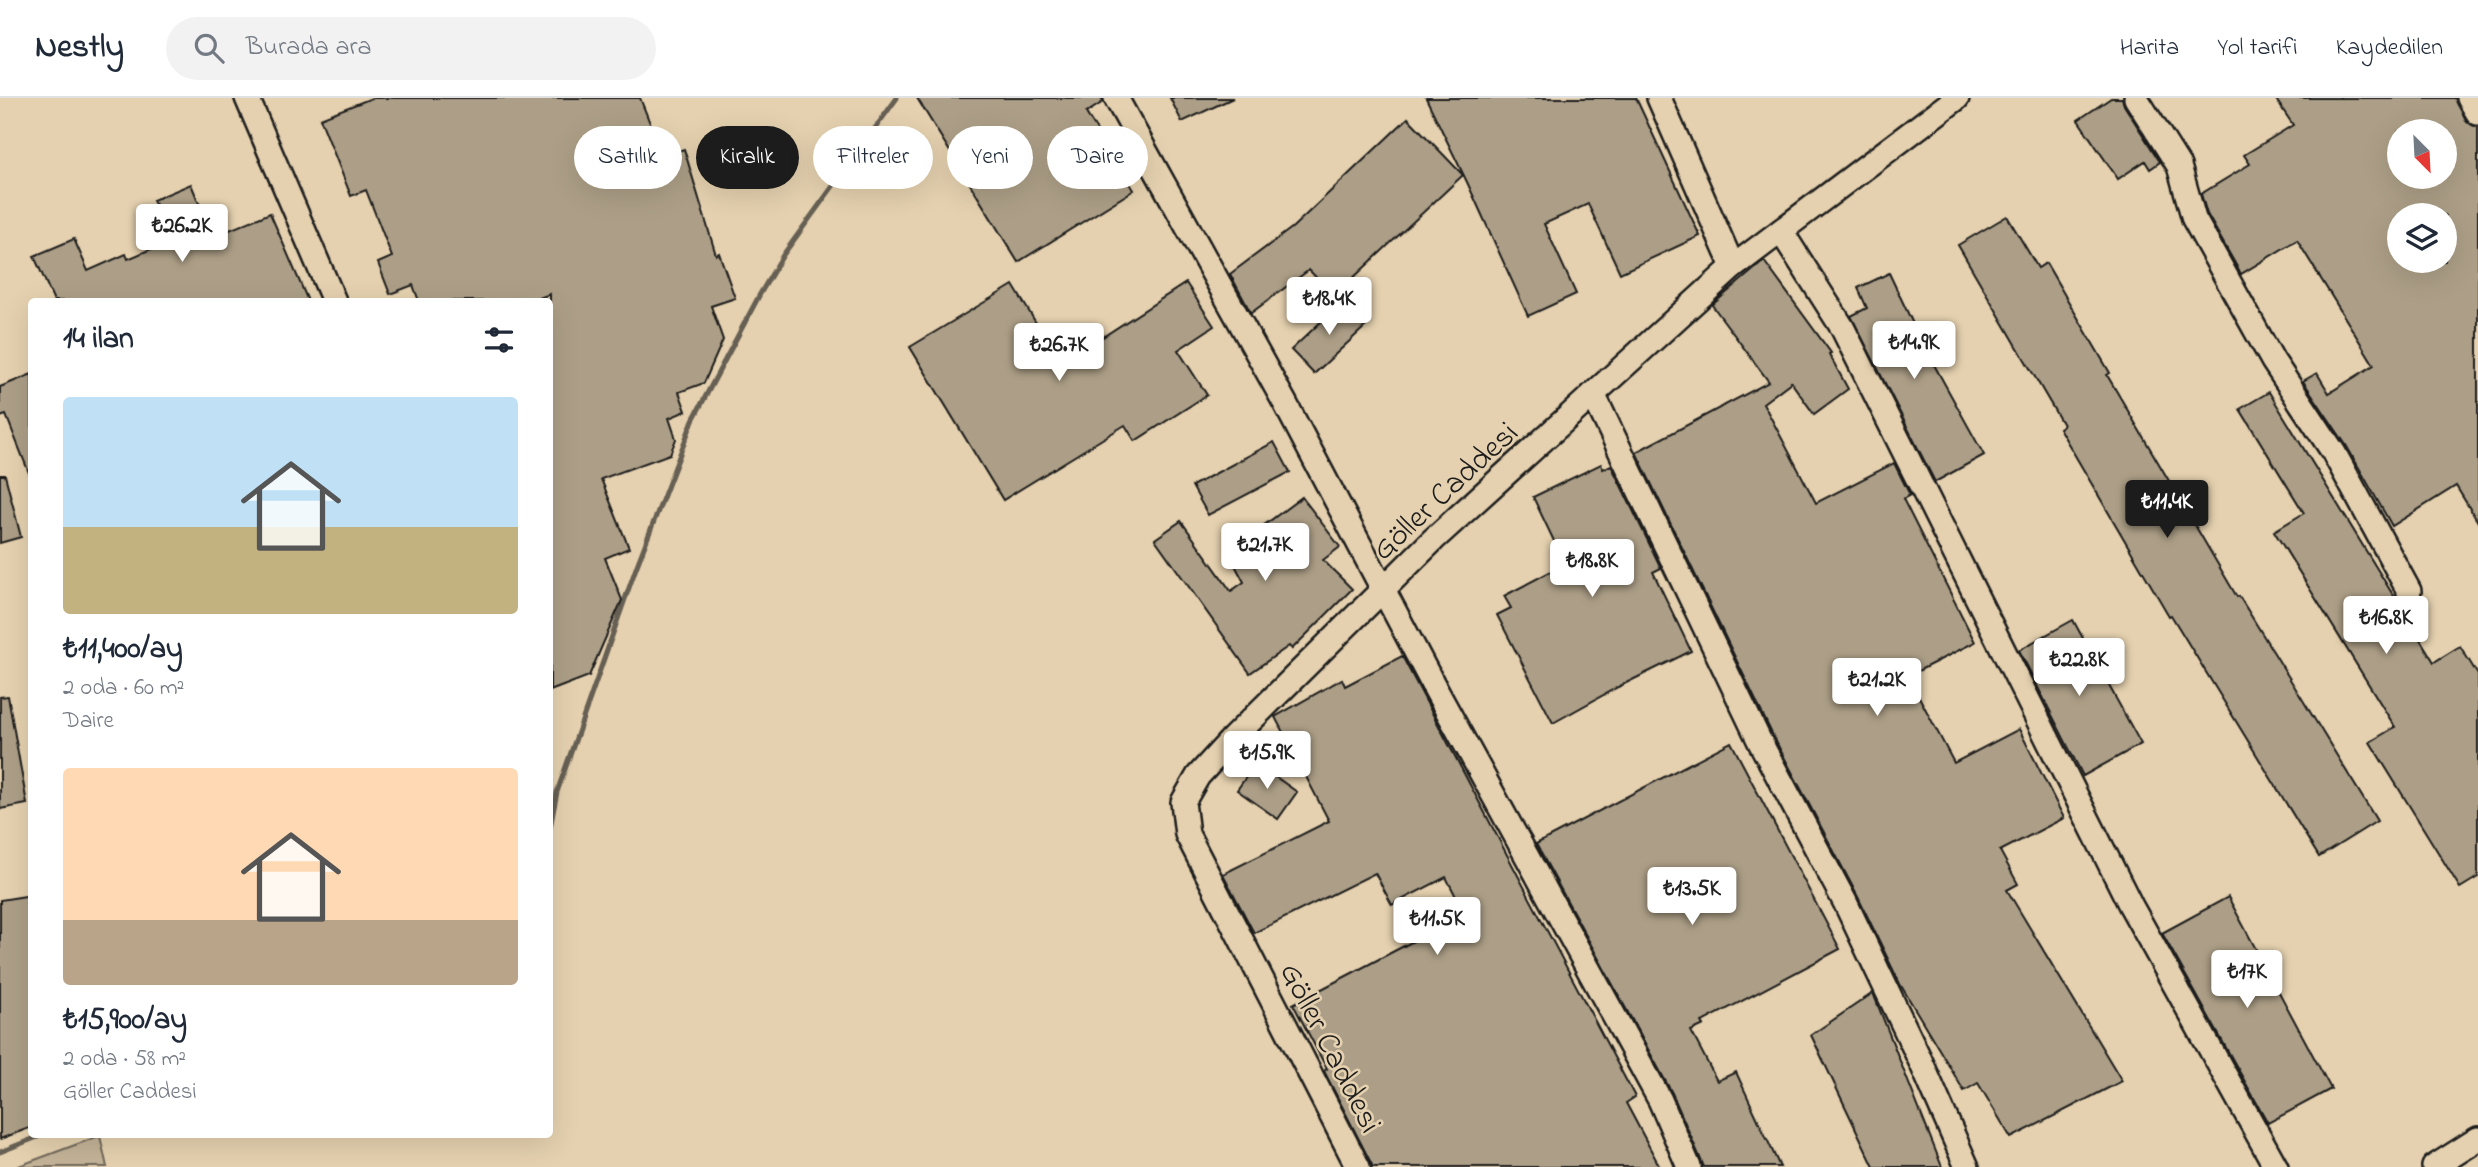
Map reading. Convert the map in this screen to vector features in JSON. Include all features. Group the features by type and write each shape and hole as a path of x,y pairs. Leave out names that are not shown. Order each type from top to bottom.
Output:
{"street":[{"path":"247,98 333,298"},
{"path":"1116,98 1285,403 1436,690 1660,1100 1689,1167"},
{"path":"1658,98 1734,267"},
{"name":"Göller Caddesi","path":"1358,1167 1187,834 1183,802 1198,776 1232,739 1434,539 1593,394 1734,267 1957,98"},
{"path":"2136,98 2179,166 2194,219 2273,361 2334,453 2409,591"},
{"path":"2469,98 2478,113"},
{"path":"1781,231 1842,327 2131,906 2276,1167"},
{"path":"1593,394 1760,742 1845,902 1967,1167"},
{"path":"2434,1167 2478,1139"}],"shaded area":[{"path":"94,1138 100,1138 107,1167 16,1167"}],"building":[{"path":"372,98 640,98 651,126 574,126 574,189 682,189 684,149 716,255 719,253 735,298 711,306 723,340 704,383 679,392 686,411 669,418 676,439 670,454 601,479 629,548 605,558 622,600 589,676 553,690 553,298 550,298 550,294 539,298 418,298 413,285 390,294 378,263 392,257 366,190 351,196 320,118"},
{"path":"917,98 1102,98 1103,102 1086,113 1094,126 1047,126 1047,189 1134,190 1018,262 973,189 1033,189 1033,126 947,126 947,147"},
{"path":"1170,98 1233,98 1182,122"},
{"path":"1426,98 1636,98 1700,236 1620,273 1588,204 1544,224 1576,294 1528,316"},
{"path":"2111,98 2122,98 2160,162 2150,169 2145,161 2118,179 2078,120"},
{"path":"2275,98 2455,98 2466,120 2478,127 2478,522 2456,486 2392,526 2346,445 2303,381 2317,373 2329,393 2374,365 2297,240 2241,274 2207,214 2201,194 2250,164 2244,155 2293,125"},
{"path":"1408,118 1463,175 1334,296 1309,270 1251,313 1230,274 1293,227"},
{"path":"191,184 213,237 270,213 307,298 53,298 34,256 74,239 88,271 126,254 128,259 170,241 153,200"},
{"path":"2007,216 2038,268 2046,263 2110,373 2107,375 2237,597 2239,596 2377,821 2319,857 2171,615 2169,616 2059,428 2063,425 1958,245"},
{"path":"1764,261 1831,353 1829,354 1848,389 1814,414 1791,382 1763,403 1816,503 1894,463 1910,495 1903,499 1975,642 1908,676 1954,763 2019,729 2064,818 2000,851 2018,884 2007,890 2122,1081 2011,1138 1978,1083 1964,1091 1900,984 1857,895 1773,736 1636,452 1769,382 1712,305"},
{"path":"1889,273 1922,343 1984,455 1935,482 1851,316 1867,308 1858,288"},
{"path":"1186,283 1214,326 1178,350 1207,395 1135,441 1125,425 1003,500 910,347 1013,285 1061,364"},
{"path":"1344,300 1367,325 1314,374 1291,350"},
{"path":"28,376 28,470 6,415 0,417 0,387"},
{"path":"2269,392 2434,662 2460,646 2478,675 2478,877 2460,888 2370,742 2395,727 2274,531 2304,513 2240,409"},
{"path":"1274,442 1290,472 1208,515 1192,486"},
{"path":"1601,464 1603,469 1611,465 1661,568 1653,572 1691,651 1553,723 1497,615 1511,608 1504,596 1565,564 1533,497"},
{"path":"0,475 5,475 21,537 0,543"},
{"path":"1302,497 1340,547 1323,560 1352,589 1292,649 1289,646 1250,673 1155,539 1181,521 1231,591 1244,582 1228,552"},
{"path":"2073,620 2141,744 2083,776 2019,650"},
{"path":"1402,656 1635,1097 1626,1103 1660,1167 1373,1167 1293,1004 1465,914 1446,877 1392,905 1375,873 1254,933 1223,874 1329,821 1275,717 1342,679 1345,686"},
{"path":"8,696 27,804 0,809 0,697"},
{"path":"1731,742 1840,949 1702,1022 1704,1025 1691,1031 1717,1081 1736,1072 1780,1167 1704,1167 1672,1093 1536,844"},
{"path":"1256,763 1297,792 1278,819 1237,790"},
{"path":"28,896 28,1128 0,1139 0,900"},
{"path":"2228,897 2331,1089 2268,1123 2162,933"},
{"path":"1873,993 1942,1167 1874,1167 1811,1035"}],"waterway":[{"path":"553,813 557,792 636,568 693,420 783,255 897,98"},
{"path":"0,1152 35,1138"}]}
